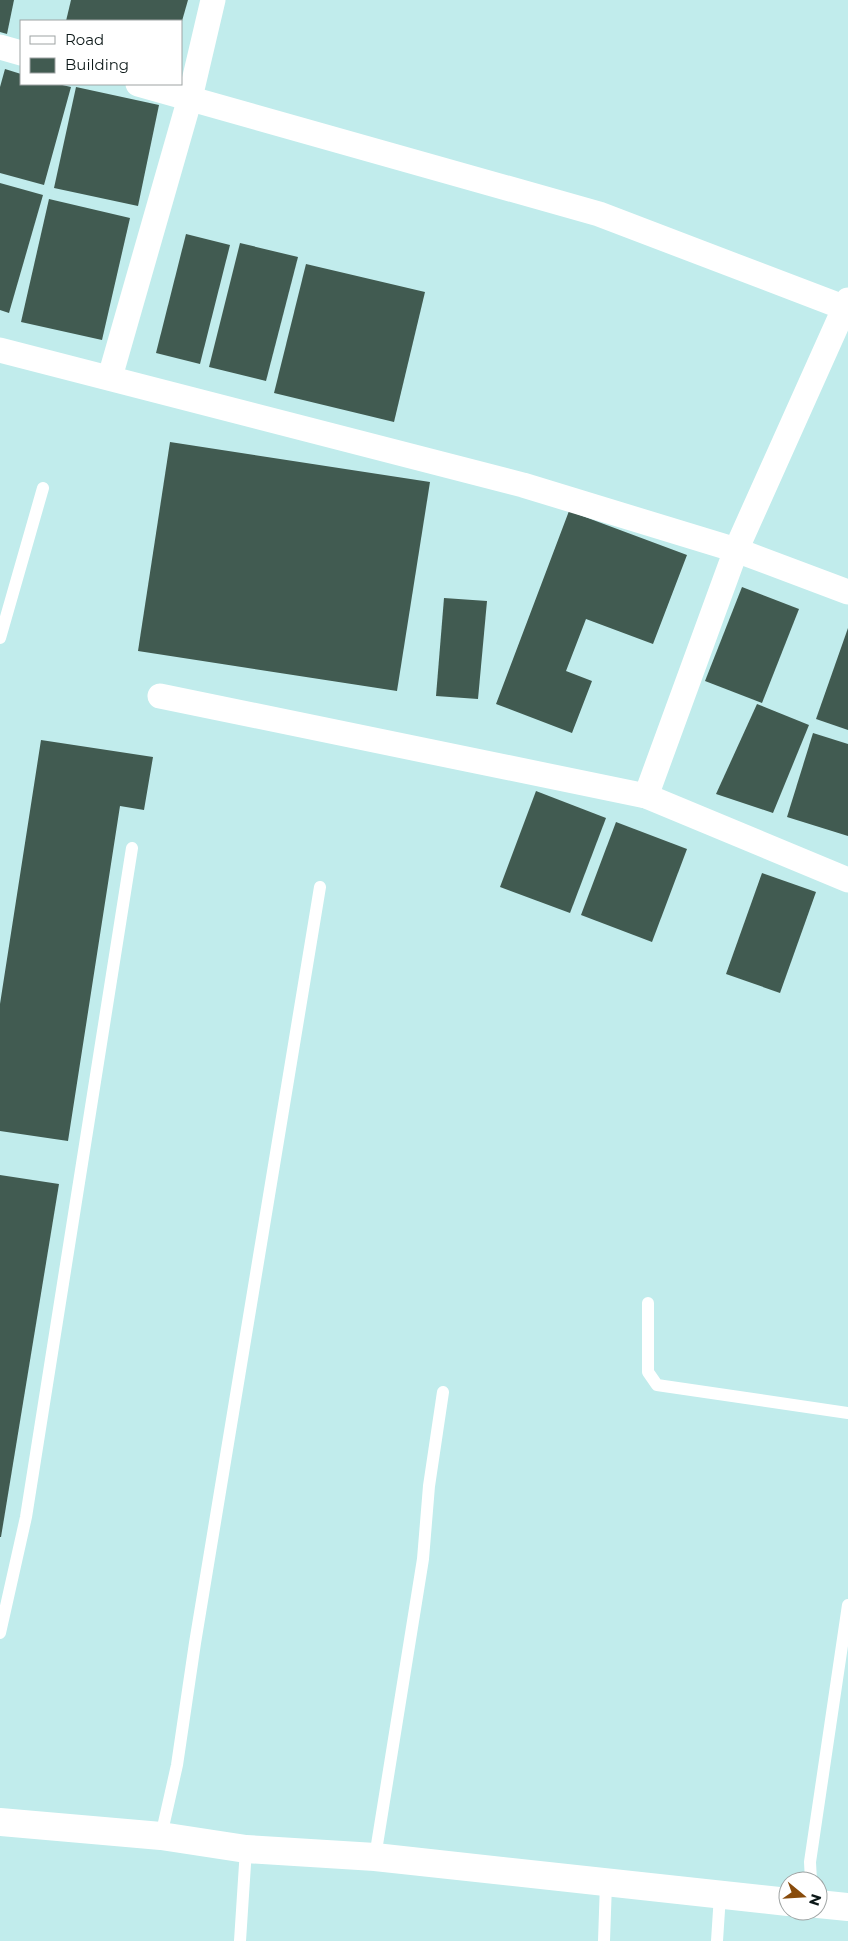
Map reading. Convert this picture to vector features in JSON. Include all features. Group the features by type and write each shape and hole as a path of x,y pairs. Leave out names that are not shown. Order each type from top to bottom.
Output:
{"street":[{"path":"110,377 190,98 213,0"},
{"path":"0,47 20,53"},
{"path":"142,85 599,214 847,306 736,550 646,796"},
{"path":"0,350 523,485 736,550 848,592"},
{"path":"160,696 646,796 848,880"},
{"path":"0,1822 161,1836 246,1848 375,1857 778,1901"},
{"path":"828,1905 848,1907"}],"lane":[{"path":"0,638 43,488"},
{"path":"0,1634 27,1508 132,848"},
{"path":"161,1836 177,1765 195,1643 320,887"},
{"path":"648,1303 648,1372 657,1385 848,1413"},
{"path":"375,1857 423,1559 429,1486 443,1392"},
{"path":"810,1871 810,1862 848,1604"},
{"path":"240,1941 246,1848"},
{"path":"604,1941 606,1883"},
{"path":"717,1941 720,1894"}],"shaded area":[{"path":"0,0 848,0 848,1941 0,1941"}],"building":[{"path":"0,0 14,0 7,34 0,32"},
{"path":"71,0 188,0 182,21 66,20"},
{"path":"5,69 20,74 20,85 62,85 71,87 44,185 0,173 0,87"},
{"path":"76,87 159,105 138,206 54,188"},
{"path":"0,183 43,195 9,313 0,310"},
{"path":"49,199 130,218 102,340 21,322"},
{"path":"186,234 230,245 200,364 156,353"},
{"path":"240,243 298,257 266,381 209,367"},
{"path":"306,264 425,292 394,422 274,393"},
{"path":"170,442 430,482 397,691 138,651"},
{"path":"569,511 687,555 653,644 586,619 566,671 592,681 572,733 496,704"},
{"path":"742,587 799,609 762,703 705,681"},
{"path":"444,598 487,601 478,699 436,696"},
{"path":"848,628 848,730 816,719"},
{"path":"757,704 809,725 773,813 716,794"},
{"path":"813,733 848,744 848,836 787,817"},
{"path":"41,740 153,757 144,810 120,806 68,1141 0,1131 0,1004"},
{"path":"536,791 606,818 570,913 500,887"},
{"path":"616,822 687,849 652,942 581,915"},
{"path":"762,873 816,892 780,993 726,974"},
{"path":"0,1175 59,1184 1,1537 0,1537"}]}
